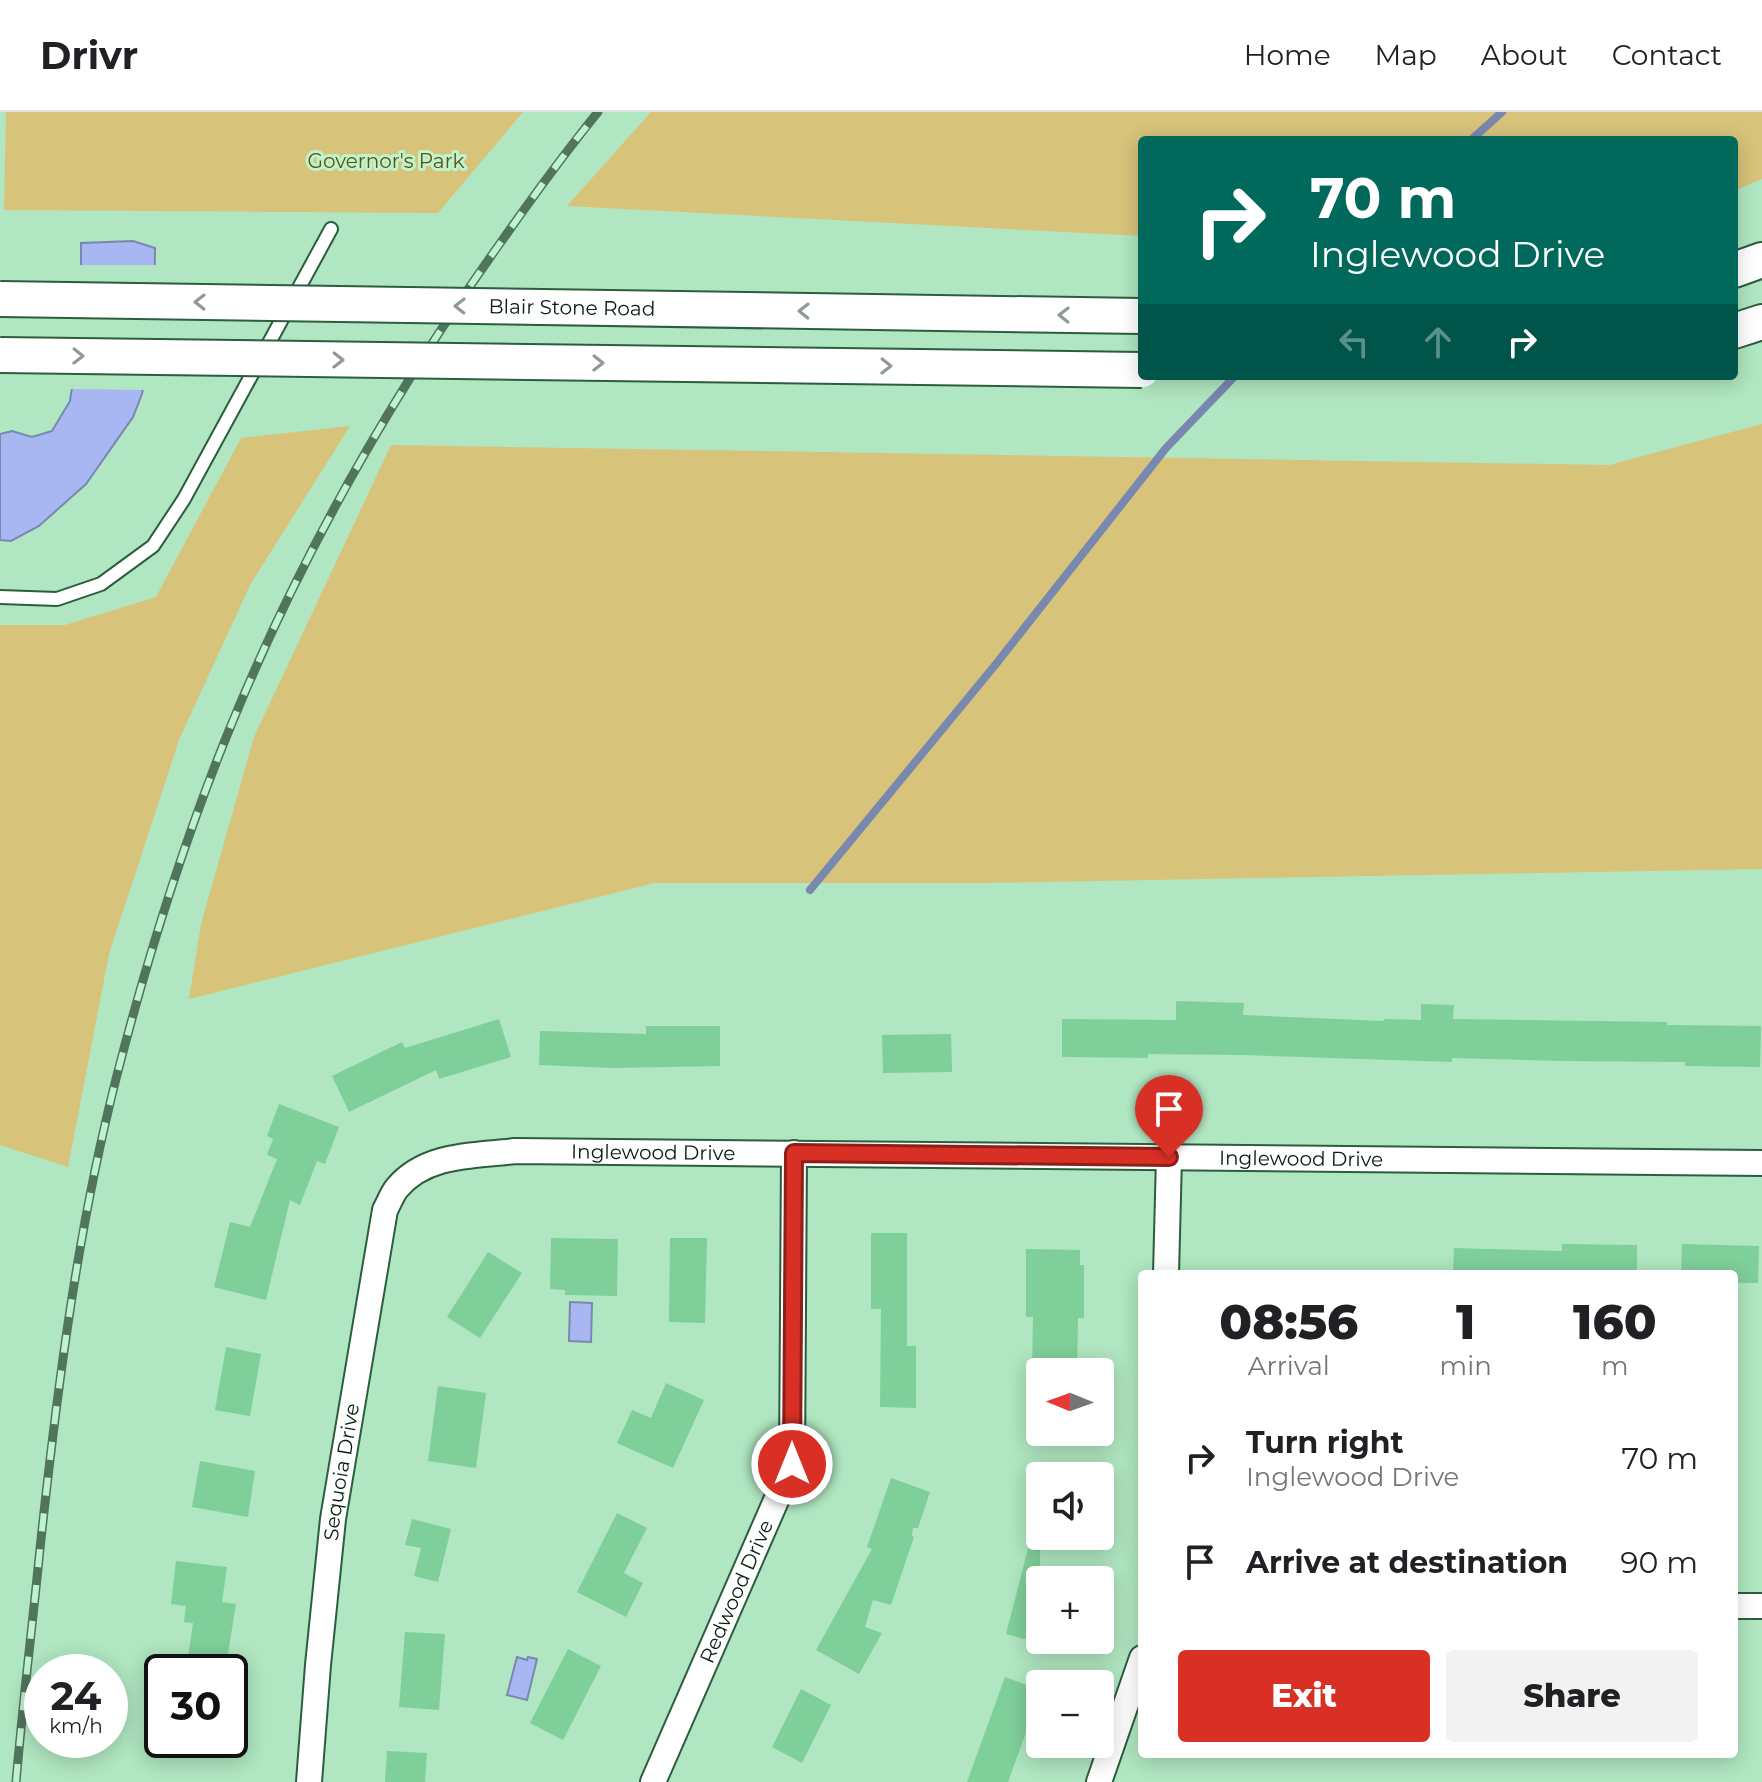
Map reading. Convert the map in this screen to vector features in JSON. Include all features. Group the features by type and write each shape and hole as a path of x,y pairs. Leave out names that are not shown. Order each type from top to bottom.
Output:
{"main road":[{"path":"1738,269 1762,260"},
{"name":"Blair Stone Road","path":"0,299 1138,316"},
{"path":"1738,330 1762,322"},
{"path":"0,355 1138,370"}],"street":[{"name":"Inglewood Drive","path":"411,1174 444,1159 515,1151 1762,1163"},
{"name":"Redwood Drive","path":"653,1782 792,1464 794,1153"},
{"path":"1166,1270 1169,1157"},
{"name":"Sequoia Drive","path":"309,1782 333,1519 385,1210 396,1189 411,1174"},
{"path":"1738,1606 1762,1606"},
{"path":"1099,1782 1138,1670"}],"lane":[{"path":"0,597 57,599 101,584 153,546 184,499 331,229"}],"green space":[{"name":"Governor's Park","path":"6,112 523,112 438,213 4,210"},
{"path":"651,112 1762,112 1762,179 1738,189 1738,136 1138,136 1138,236 567,206"},
{"path":"1762,424 1762,869 985,883 654,883 189,999 201,924 254,737 391,445 1609,465"},
{"path":"350,426 250,585 179,740 109,954 68,1167 0,1145 0,625 65,625 156,597 241,438"}],"water":[{"path":"133,241 155,248 154,328 142,394 133,417 86,484 39,526 11,541 0,540 0,434 12,431 32,437 52,431 70,401 81,328 81,243"},
{"path":"570,1302 592,1303 591,1342 569,1341"},
{"path":"517,1657 537,1659 527,1700 507,1695"}],"pier":[{"path":"77,265 159,265 158,329 147,390 68,389 77,328"}],"building":[{"path":"1176,1001 1244,1003 1243,1015 1421,1020 1421,1004 1454,1005 1453,1019 1761,1026 1760,1067 1685,1066 1685,1062 1452,1058 1452,1062 1243,1055 1062,1057 1062,1019 1176,1020"},
{"path":"499,1019 511,1057 439,1079 436,1070 349,1112 332,1076 402,1042 405,1048"},
{"path":"646,1026 720,1026 720,1066 613,1068 539,1065 540,1031 646,1034"},
{"path":"951,1034 952,1072 883,1073 882,1035"},
{"path":"279,1104 339,1127 325,1164 317,1161 300,1205 290,1200 266,1300 214,1287 230,1222 250,1227 277,1159 267,1155 273,1139 267,1136"},
{"path":"871,1233 907,1233 907,1346 916,1346 916,1408 880,1407 881,1309 871,1309"},
{"path":"551,1238 618,1239 617,1296 565,1295 565,1290 550,1289"},
{"path":"670,1238 707,1238 705,1323 669,1322"},
{"path":"1562,1244 1637,1245 1637,1270 1453,1270 1454,1248 1562,1251"},
{"path":"1682,1244 1759,1246 1758,1283 1738,1283 1738,1270 1681,1270"},
{"path":"1026,1249 1080,1250 1080,1265 1084,1265 1084,1318 1078,1318 1077,1358 1032,1358 1033,1317 1026,1317"},
{"path":"488,1252 522,1273 480,1338 447,1317"},
{"path":"226,1347 261,1354 250,1416 215,1410"},
{"path":"666,1383 704,1400 673,1468 617,1443 632,1410 651,1418"},
{"path":"438,1386 486,1393 476,1468 428,1461"},
{"path":"200,1461 255,1471 248,1517 192,1507"},
{"path":"891,1478 930,1492 918,1528 913,1528 914,1537 891,1605 873,1600 865,1627 882,1633 859,1674 816,1650 872,1549 867,1547"},
{"path":"617,1513 647,1528 624,1573 643,1583 626,1617 577,1592"},
{"path":"412,1519 451,1529 438,1582 414,1576 421,1548 405,1545"},
{"path":"1028,1550 1040,1550 1040,1566 1026,1566 1026,1639 1006,1634"},
{"path":"176,1561 227,1567 222,1602 236,1604 228,1654 189,1654 193,1623 184,1622 186,1606 171,1604"},
{"path":"405,1632 445,1634 439,1710 399,1707"},
{"path":"568,1649 601,1666 563,1740 530,1723"},
{"path":"1005,1677 1026,1685 1026,1732 1008,1782 967,1782"},
{"path":"801,1689 831,1705 802,1763 772,1747"},
{"path":"387,1751 427,1753 425,1782 385,1782"}],"waterway":[{"path":"1475,136 1502,112"},
{"path":"810,890 996,664 1166,448 1231,380"}],"railway":[{"path":"16,1782 41,1539 80,1247 117,1075 141,985 183,853 259,660 353,475 387,415 462,299 536,193 598,112"}],"route":[{"path":"792,1464 794,1153 1169,1157"}]}
